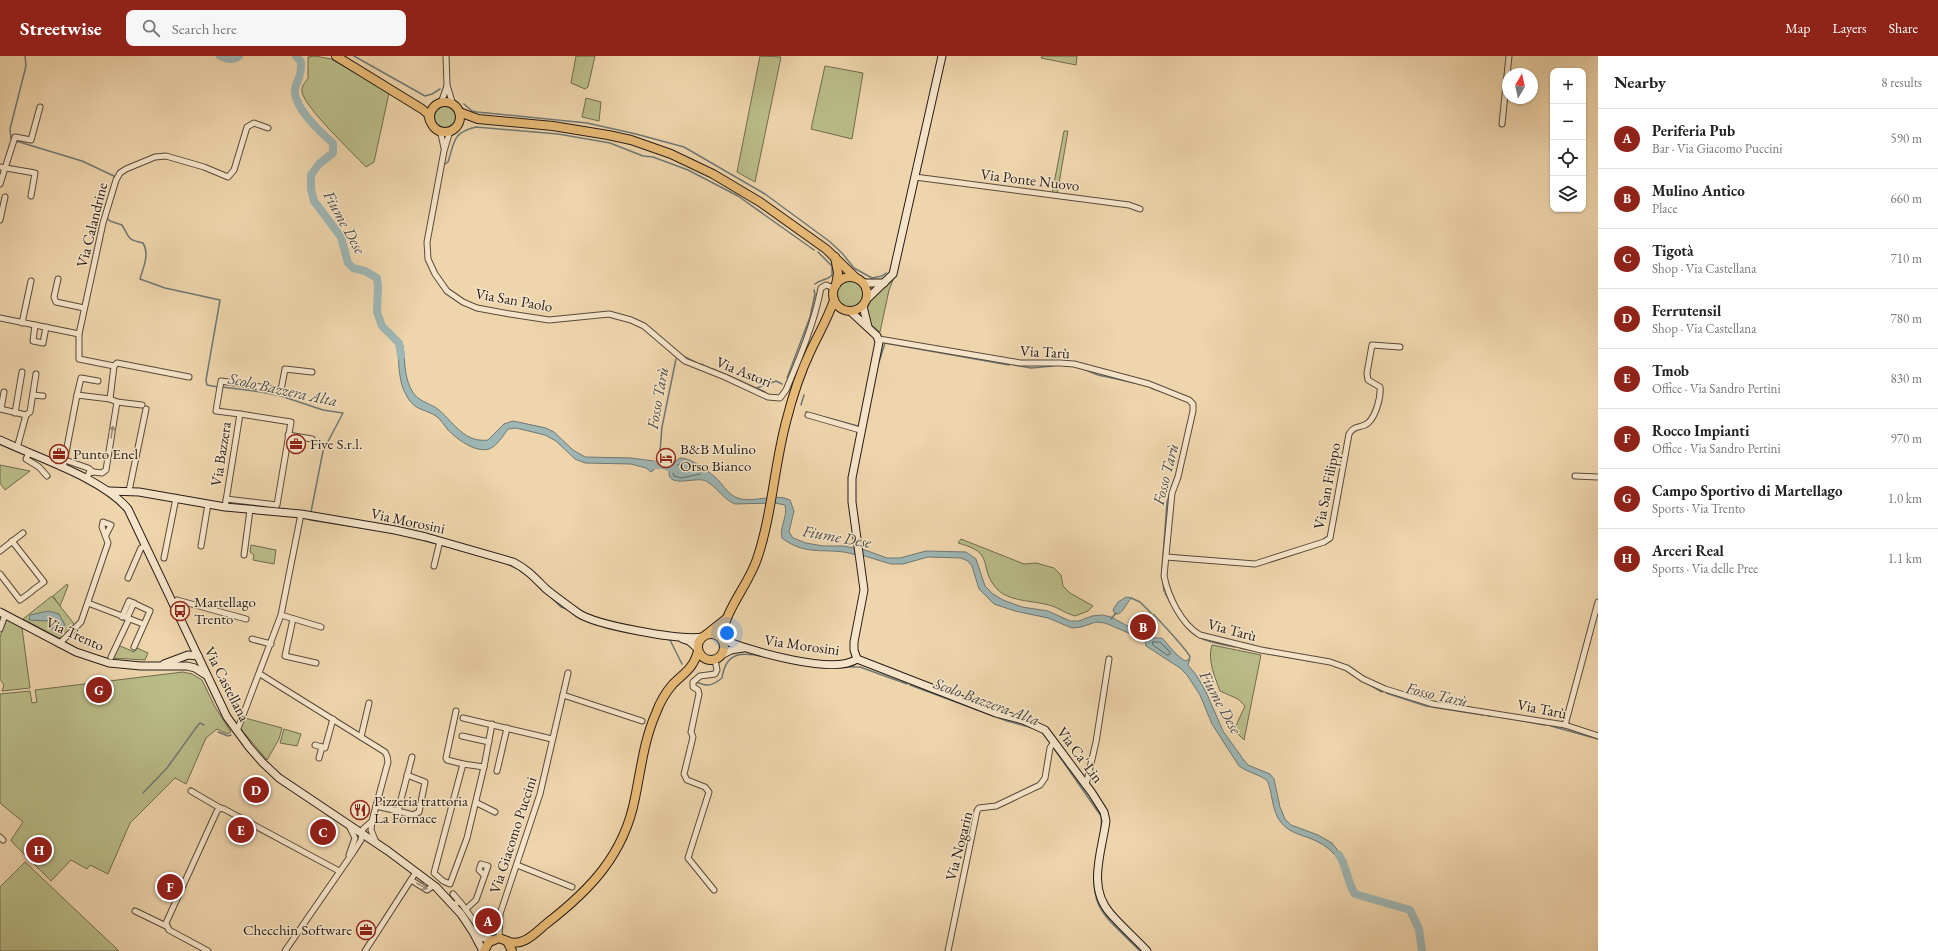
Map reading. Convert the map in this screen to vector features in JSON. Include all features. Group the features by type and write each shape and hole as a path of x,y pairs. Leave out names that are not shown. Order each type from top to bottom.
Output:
{"main road":[{"path":"336,56 413,102 428,114 430,121 437,130 441,132 450,131 457,125 478,120"},
{"path":"413,102 452,105 458,112 478,120 582,130 631,140 671,154 738,188 835,256 856,278 864,284 866,288 865,302 833,316 818,336"},
{"path":"430,121 430,112 438,104"},
{"path":"457,125 459,116 458,112"},
{"path":"722,640 726,619 754,569 761,547 786,420 796,389 834,300 838,274 835,256"},
{"path":"835,286 845,278 856,278"},
{"path":"834,300 847,311"},
{"path":"690,669 698,650 699,642 726,619"},
{"path":"484,951 486,945 499,940 516,944 528,938 577,900 597,879 613,855 632,812 645,745 653,719 669,689 690,669 713,660 723,654 725,648 722,640 717,635 705,636"},
{"path":"698,650 703,658 713,660"},
{"path":"517,951 528,938"},
{"path":"499,940 512,951"}],"street":[{"path":"446,56 447,85 452,105"},
{"path":"869,330 865,320 865,302 874,290 884,284 893,274 942,56"},
{"path":"1502,124 1509,56"},
{"path":"438,104 447,85"},
{"path":"0,184 2,168 15,137 31,140 40,107"},
{"name":"Via Calandrine","path":"189,377 117,363 114,366 79,359 79,334 105,214 117,178 126,169 156,157 166,156 204,167 228,177 234,170 247,127 254,124 268,128"},
{"name":"Via San Paolo","path":"437,130 443,138 444,150"},
{"name":"Via San Paolo","path":"450,131 444,150 427,242 428,259 435,274 447,291 463,302 477,308 510,314 549,320 609,314 631,320"},
{"path":"2,168 35,173 31,196"},
{"name":"Via Ponte Nuovo","path":"915,178 1129,205 1140,209"},
{"path":"0,216 5,197"},
{"name":"Via Calandrine","path":"58,279 54,297 56,302 84,308"},
{"path":"22,323 31,281"},
{"path":"864,284 884,284"},
{"name":"Via Astori","path":"631,320 644,326 685,361 725,377 768,397 780,398 786,390 810,330 815,316 821,288 826,285 835,286"},
{"path":"847,311 879,339 860,430 852,483 864,590 854,642 854,654 856,659"},
{"path":"0,318 79,334"},
{"path":"35,325 33,338 36,343 43,343 46,327"},
{"name":"Via Tarù","path":"879,339 1020,363 1068,363 1149,384 1189,400 1193,404 1193,411 1181,463 1172,493 1164,576 1166,587 1186,623 1193,631 1200,635 1261,650 1330,662 1347,668 1363,679 1385,689 1433,704 1565,725 1598,736"},
{"name":"Via San Filippo","path":"1166,557 1255,564 1324,542 1330,538 1349,434 1353,428 1367,424 1372,416 1380,394 1380,387 1368,380 1367,373 1372,345 1400,347"},
{"path":"110,399 114,366"},
{"name":"Via Bazzera","path":"226,498 276,505 291,422 216,411 221,381 281,390 285,368 312,372"},
{"path":"15,413 22,372"},
{"path":"17,448 26,415 30,412 36,374"},
{"path":"63,468 81,378 98,381"},
{"path":"4,392 1,409 26,415"},
{"path":"33,395 43,396"},
{"path":"77,395 142,405"},
{"path":"65,460 88,468 93,472 102,473 106,470 117,402"},
{"path":"129,491 146,409"},
{"name":"Via Bazzera","path":"225,507 240,414"},
{"path":"808,415 860,430"},
{"path":"288,435 312,439"},
{"name":"Via Castellana","path":"0,440 87,479 110,491 128,509 227,717 263,763 279,778 377,843 457,904 466,909 482,932"},
{"path":"28,453 26,459 39,467 47,476"},
{"path":"87,479 90,473 93,472"},
{"path":"1575,476 1598,478"},
{"name":"Via Morosini","path":"110,491 129,491 225,507 301,514 407,532 491,555 524,568 547,589 580,614 590,619 680,637 689,641 698,650"},
{"path":"164,558 176,498"},
{"path":"201,546 208,504"},
{"path":"244,555 250,510"},
{"path":"237,731 260,674 281,615 301,514"},
{"path":"0,551 23,533"},
{"path":"59,644 81,622 108,543 107,536"},
{"path":"434,566 440,541"},
{"path":"0,574 20,600 44,582 12,542"},
{"path":"128,578 141,548 146,546"},
{"path":"176,600 246,619"},
{"path":"111,657 126,618 128,602 134,603 150,611 134,647"},
{"path":"1565,725 1598,602"},
{"path":"88,603 144,624"},
{"path":"0,629 3,614"},
{"name":"Via Trento","path":"3,614 59,644 88,657 109,663 135,666 187,666"},
{"path":"281,615 321,627"},
{"path":"294,619 285,656 316,663"},
{"path":"182,657 187,650 189,636"},
{"name":"Via Morosini","path":"680,637 705,636"},
{"path":"252,639 271,644"},
{"name":"Via Morosini","path":"722,640 743,648 825,664 850,663 856,659"},
{"name":"Via Morosini","path":"723,654 732,650 743,648"},
{"path":"163,665 182,657 190,655 198,656"},
{"path":"187,666 198,656"},
{"name":"Via Ca' Lin","path":"856,659 996,713 1032,724 1045,730 1053,744 1100,805 1106,816 1096,876 1100,898 1110,914 1147,951"},
{"path":"1086,786 1096,742 1109,659"},
{"path":"713,660 717,670 715,674 700,676 693,682 692,687 698,690 699,694 691,732 693,737 692,743 684,774 687,780 705,787 709,792 688,858 714,890"},
{"path":"187,666 195,668 207,676"},
{"name":"Via Giacomo Puccini","path":"499,940 500,914 540,794 568,673"},
{"path":"260,674 384,752 388,760 376,806 369,824 362,834 360,842 285,951"},
{"path":"563,695 642,722"},
{"path":"361,738 369,703"},
{"path":"456,711 446,758 447,760 463,764 484,767"},
{"path":"463,718 552,739"},
{"path":"315,745 325,748 333,719"},
{"path":"463,764 434,873 449,886 460,861 477,803 492,724"},
{"path":"498,771 507,728"},
{"path":"462,736 489,742"},
{"name":"Via Nogarin","path":"948,951 977,811 979,808 1002,804 1040,785 1045,778 1053,744"},
{"path":"319,758 322,747"},
{"path":"398,819 412,757"},
{"path":"376,806 413,815 419,812 426,784 423,780 407,775"},
{"path":"190,791 339,871"},
{"path":"477,803 495,812"},
{"path":"166,926 214,818 220,808"},
{"path":"345,822 358,826 369,824"},
{"path":"345,822 353,831 355,838 348,860"},
{"path":"369,824 377,843"},
{"path":"355,838 362,834"},
{"path":"360,842 367,840 377,843"},
{"path":"517,865 572,887"},
{"path":"365,951 416,872"},
{"path":"466,909 476,900 484,875"},
{"path":"411,880 427,890 443,881"},
{"name":"Via Castellana","path":"453,894 457,904 484,951"},
{"path":"134,911 166,926 169,930 208,951"},
{"name":"Via Castellana","path":"474,932 481,938 499,940"}],"green space":[{"path":"315,56 331,59 389,93 374,162 366,167 320,119 305,99 302,88 308,78 308,57"},
{"path":"576,56 595,56 588,87 585,89 571,83"},
{"path":"760,56 781,57 755,182 737,172"},
{"path":"1042,56 1077,56 1076,65 1041,58"},
{"path":"825,66 863,73 852,139 811,129"},
{"path":"586,98 601,102 599,121 582,117"},
{"path":"445,106 453,109 456,117 453,125 445,128 437,125 434,117 437,109"},
{"path":"1064,131 1068,131 1057,195 1052,194"},
{"path":"848,278 854,278 864,285 867,294 866,300 860,307 854,310 848,310 838,303 835,297 835,291 842,281"},
{"path":"893,280 889,290 880,332 869,323 866,311 873,296"},
{"path":"0,465 30,471 5,490 0,483"},
{"path":"961,539 1024,564 1036,563 1054,568 1061,575 1063,586 1070,593 1093,606 1088,611 1075,616 1055,607 1009,597 1003,594 991,581 982,556 978,551 958,543"},
{"path":"251,545 276,550 274,564 253,560 254,555 250,552"},
{"path":"67,584 68,586 60,606 53,596"},
{"path":"52,596 75,625 59,638 23,619"},
{"path":"7,619 22,628 30,688 2,691 4,685 0,679 0,637"},
{"path":"118,645 134,652 137,648 148,653 145,660 112,658"},
{"path":"1212,645 1261,655 1244,740 1234,730 1245,706 1238,699 1220,691 1210,657"},
{"path":"183,672 192,674 202,680 215,707 231,732 227,734 217,729 206,738 186,784 175,778 130,823 108,874 90,865 87,869 71,860 51,881 11,840 23,822 0,803 0,694 30,691 32,703 37,702 35,690"},
{"path":"245,718 282,728 279,739 267,760 240,728"},
{"path":"284,729 301,734 297,746 280,743"},
{"path":"25,862 119,951 0,951 0,887"}],"water":[{"path":"403,345 407,377 413,393 420,399 436,408 461,432 473,439 488,440 504,424 513,421 546,428 554,432 573,450 585,457 631,458 661,462 660,465 651,472 646,468 631,464 585,463 575,459 556,441 545,435 516,428 508,429 502,438 492,448 484,450 472,447 452,434 436,416 412,404 406,395 401,382 398,348"},
{"path":"680,458 694,462 703,468 715,477 729,493 735,497 748,500 777,497 790,500 794,511 789,532 793,538 806,543 823,546 843,546 865,550 887,558 900,558 926,551 966,552 976,559 985,586 993,594 1003,600 1022,607 1048,611 1070,621 1079,621 1092,616 1102,615 1111,617 1135,630 1146,638 1162,638 1177,655 1185,661 1190,659 1188,665 1197,676 1206,692 1223,731 1243,759 1248,765 1270,774 1274,779 1280,807 1285,819 1291,825 1318,835 1332,843 1347,862 1342,864 1332,852 1323,845 1291,831 1282,824 1274,809 1268,782 1239,766 1212,724 1200,695 1187,675 1180,668 1146,646 1145,640 1105,623 1096,622 1081,627 1072,628 1048,618 1015,611 994,604 979,589 972,566 968,561 961,558 928,557 903,564 891,564 858,554 856,555 837,551 819,551 800,548 782,538 781,534 786,509 785,505 775,503 735,504 706,481 673,480 670,477 669,470 670,467"},
{"path":"1126,597 1132,598 1120,613 1115,614 1113,610 1118,602"},
{"path":"48,611 59,614 65,625 53,630 49,621 29,620 30,615"}],"waterway":[{"name":"Scolo Bazzera Alta","path":"12,140 10,129 26,66 25,56"},
{"name":"Fiume Dese","path":"220,56 230,59 234,59 239,56"},
{"name":"Fiume Dese","path":"296,56 301,62 300,73 295,89 298,104 309,119 333,143 333,153 319,164 311,175 311,189 314,201 341,237 348,263 353,268 365,271 377,278 377,312 382,326 399,343 401,356"},
{"path":"354,56 425,96 440,89"},
{"path":"464,104 472,111 477,112 587,123 684,147 765,194 829,241 842,253 854,268 872,278 882,276 886,273"},
{"path":"445,164 448,162 458,135 468,129 476,127 558,134 610,143 643,156 653,157 688,170 738,196 814,250"},
{"name":"Scolo Bazzera Alta","path":"16,141 82,161 116,177"},
{"name":"Scolo Bazzera Alta","path":"113,199 119,179"},
{"name":"Scolo Bazzera Alta","path":"107,218 110,221 122,225 131,239 143,243 146,256 140,279 165,288 220,300 206,380 207,385 218,387"},
{"path":"815,284 832,275 832,266 818,252"},
{"path":"787,378 810,317 815,294 814,290"},
{"name":"Fosso Tarù","path":"879,362 885,343 1009,365"},
{"name":"Fosso Tarù","path":"685,357 695,362"},
{"name":"Fosso Tarù","path":"659,463 662,427 676,359"},
{"name":"Fosso Tarù","path":"701,364 709,368"},
{"name":"Fosso Tarù","path":"1014,365 1031,368 1053,366"},
{"name":"Fosso Tarù","path":"1081,368 1098,375 1135,383"},
{"name":"Fosso Tarù","path":"713,369 724,374"},
{"name":"Fosso Tarù","path":"727,375 765,392"},
{"path":"757,388 776,381 782,384"},
{"name":"Fosso Tarù","path":"1143,385 1147,386"},
{"name":"Scolo Bazzera Alta","path":"222,387 281,396 323,410 343,413 323,451 311,512"},
{"name":"Fosso Tarù","path":"1151,388 1166,393"},
{"path":"801,405 804,395"},
{"name":"Fosso Tarù","path":"806,412 858,426"},
{"name":"Fiume Dese","path":"650,465 663,465 680,471"},
{"name":"Fosso Tarù","path":"1162,570 1167,502 1175,477"},
{"name":"Scolo Bazzera Alta","path":"310,519 376,530"},
{"name":"Scolo Bazzera Alta","path":"423,540 433,543"},
{"name":"Scolo Bazzera Alta","path":"507,564 518,569"},
{"name":"Fosso Tarù","path":"1162,575 1164,591"},
{"name":"Fosso Tarù","path":"1165,593 1170,602"},
{"name":"Scolo Bazzera Alta","path":"550,596 561,607 569,610"},
{"path":"1131,598 1140,602 1151,613"},
{"path":"1111,619 1116,613"},
{"path":"1153,614 1184,649 1190,657 1189,659"},
{"name":"Fosso Tarù","path":"1185,625 1190,631 1201,638 1214,643 1235,647"},
{"name":"Scolo Bazzera Alta","path":"665,639 670,640 682,664"},
{"name":"Fosso Tarù","path":"1240,648 1250,650"},
{"name":"Scolo Bazzera Alta","path":"696,682 704,685 710,685 719,681 722,678 727,663 731,658 736,656 749,654 765,657"},
{"name":"Fosso Tarù","path":"1269,654 1315,662"},
{"name":"Scolo Bazzera Alta","path":"818,667 860,667 907,684"},
{"name":"Fosso Tarù","path":"1365,682 1382,692"},
{"name":"Scolo Bazzera Alta","path":"910,685 1007,721 1033,728"},
{"name":"Fosso Tarù","path":"1386,693 1426,706 1483,715"},
{"name":"Fosso Tarù","path":"1488,716 1494,716"},
{"name":"Fosso Tarù","path":"1506,718 1545,725"},
{"path":"143,793 167,768 198,725 200,723 204,725"},
{"name":"Fosso Tarù","path":"1551,726 1598,739"},
{"path":"218,732 228,736 231,735"},
{"name":"Scolo Bazzera Alta","path":"1055,750 1101,816 1101,832 1094,876 1094,890 1097,901 1109,920 1140,951"},
{"name":"Fiume Dese","path":"1339,855 1344,864 1350,885 1355,894 1410,910 1419,929 1422,951"}],"place":[{"name":"Five S.r.l.","path":"296,444"},
{"name":"Punto Enel","path":"59,454"},
{"name":"B&B Mulino Orso Bianco","path":"666,458"},
{"name":"Martellago Trento","path":"180,611"},
{"name":"Mulino Antico","path":"1143,627"},
{"name":"Campo Sportivo di Martellago","path":"99,690"},
{"name":"Ferrutensil","path":"256,790"},
{"name":"Pizzeria trattoria La Fornace","path":"360,810"},
{"name":"Tmob","path":"241,830"},
{"name":"Tigotà","path":"323,832"},
{"name":"Arceri Real","path":"39,850"},
{"name":"Rocco Impianti","path":"170,887"},
{"name":"Periferia Pub","path":"488,921"},
{"name":"Checchin Software","path":"366,930"}]}
